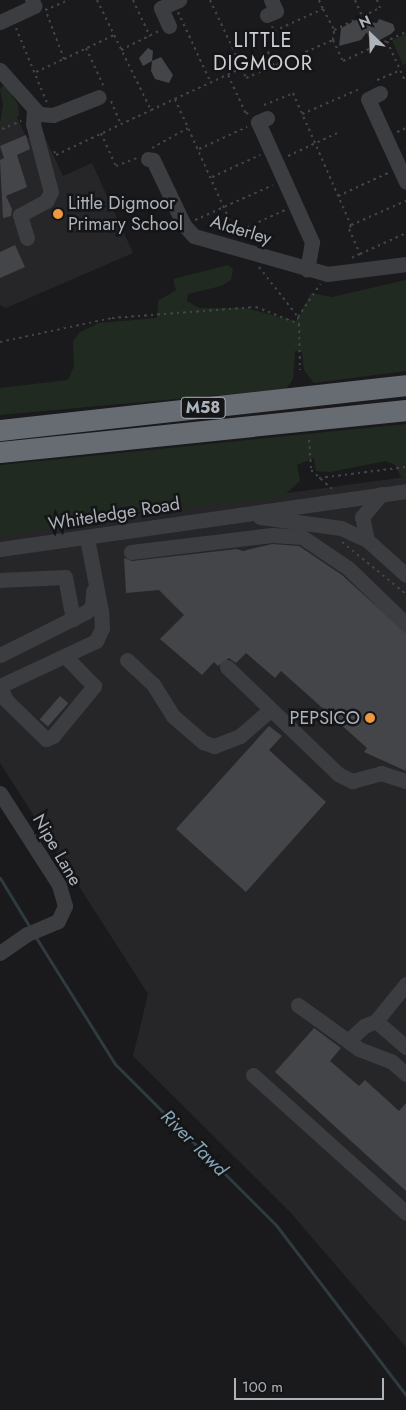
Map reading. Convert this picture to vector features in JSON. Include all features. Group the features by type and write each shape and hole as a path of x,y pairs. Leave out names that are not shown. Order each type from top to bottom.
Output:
{"highway":[{"name":"M58","path":"0,430 406,385"},
{"name":"M58","path":"0,452 406,410"}],"street":[{"path":"267,15 276,11 271,0"},
{"path":"169,26 161,8 176,1"},
{"path":"5,19 37,5"},
{"path":"0,70 34,114 51,192 46,201 20,215 27,238"},
{"path":"377,88 368,99 406,182"},
{"path":"34,114 53,115 100,97"},
{"path":"257,114 312,242 306,270"},
{"name":"Alderley","path":"150,160 184,225 194,236 306,270 327,274 406,264"},
{"name":"Whiteledge Road","path":"0,549 87,538 234,514 406,491"},
{"path":"367,540 362,533 362,517 382,494"},
{"name":"Whiteledge Road","path":"234,514 330,524 367,540 406,575"},
{"path":"131,552 272,535 302,537 328,552 406,624"},
{"path":"65,656 94,686 52,736 46,738 6,700 0,686 96,641 102,628 87,538"},
{"path":"0,580 65,577 73,619"},
{"path":"0,655 73,619 92,607 96,588"},
{"path":"127,660 153,684 173,716 203,742 214,746 240,736 270,710"},
{"path":"227,667 338,774 352,782 381,773 406,782"},
{"name":"Nipe Lane","path":"0,793 64,895 63,916 34,931 0,953"},
{"path":"348,1041 376,1021 406,984"},
{"path":"298,1005 348,1041 391,1061 406,1074"},
{"path":"376,1021 406,1047"},
{"path":"253,1076 406,1213"}],"path":[{"path":"64,59 37,5 69,0"},
{"path":"97,0 151,110"},
{"path":"133,0 150,36"},
{"path":"210,0 246,78 333,40"},
{"path":"319,0 334,30 333,40 343,60 406,32"},
{"path":"355,0 362,16"},
{"path":"334,30 380,8 377,0"},
{"path":"176,1 211,83"},
{"path":"274,66 261,36 323,8"},
{"path":"267,15 274,30"},
{"path":"5,19 36,73 53,115"},
{"path":"121,50 169,26"},
{"path":"36,73 114,35"},
{"path":"387,41 406,83"},
{"path":"86,48 121,124"},
{"path":"52,148 56,155 242,68"},
{"path":"377,88 400,70"},
{"path":"228,75 257,114"},
{"path":"302,114 366,86"},
{"path":"199,149 293,93 351,225 349,229 360,254"},
{"path":"176,99 212,177 222,208 235,233 247,252 298,318 300,370"},
{"path":"2,129 34,114"},
{"path":"101,134 116,166 133,158 150,160 152,145 189,128"},
{"path":"212,177 315,144 337,133"},
{"path":"338,196 399,168"},
{"path":"184,225 285,179"},
{"path":"351,225 406,201"},
{"path":"235,233 297,205"},
{"path":"298,318 333,265 406,233"},
{"path":"0,342 112,318 244,306 299,324"},
{"path":"309,440 311,470 336,492"},
{"path":"319,478 406,467"},
{"path":"340,539 406,594"}],"shaded area":[{"path":"406,34 406,63 403,65 392,40"},
{"path":"9,80 16,92 12,96 18,104 19,116 0,126 3,104 0,89"},
{"name":"Little Digmoor Primary School","path":"15,114 27,138 42,131 63,176 92,163 133,253 6,308 0,305 0,121"},
{"path":"228,265 233,269 231,280 221,286 188,294 187,301 199,308 245,308 296,321 311,293 332,297 406,280 406,371 314,383 304,370 302,352 295,351 293,379 286,389 0,415 0,388 68,380 74,366 73,341 80,332 99,323 157,318 158,301 176,290 173,279"},
{"path":"406,424 406,478 402,479 395,465 386,461 330,472 316,471 314,458 297,465 300,481 281,498 121,514 0,538 0,465"},
{"path":"406,477 406,1347 290,1212 133,1056 148,994 0,763 0,532"}],"building":[{"path":"379,19 393,24 395,30 376,42 370,41 367,32 361,40 339,46 341,28 356,20 377,23"},
{"path":"148,48 153,51 152,61 143,66 139,58"},
{"path":"161,57 173,75 169,83 155,79 151,71 152,61"},
{"path":"26,135 30,149 17,155 27,187 6,196 12,209 11,216 3,218 0,160 4,158 0,146"},
{"path":"15,245 25,267 0,278 0,252"},
{"name":"PEPSICO","path":"272,544 299,546 342,575 406,633 406,771 364,752 367,748 281,671 275,678 246,653 236,663 229,658 218,666 214,662 202,675 160,639 184,615 159,590 126,593 124,558 132,561 237,549 243,551"},
{"path":"60,696 68,703 48,727 40,719"},
{"path":"269,726 282,736 269,750 326,802 246,892 176,829"},
{"path":"314,1028 341,1048 330,1061 359,1086 365,1080 399,1111 406,1103 406,1191 275,1072"}],"waterway":[{"name":"River Tawd","path":"0,878 31,929"},
{"name":"River Tawd","path":"35,936 115,1064 276,1225 406,1395"}],"place":[{"name":"Little Digmoor Primary School","path":"58,214"},
{"name":"PEPSICO","path":"370,718"}],"district":[{"name":"LITTLE DIGMOOR","path":"263,52"}]}
